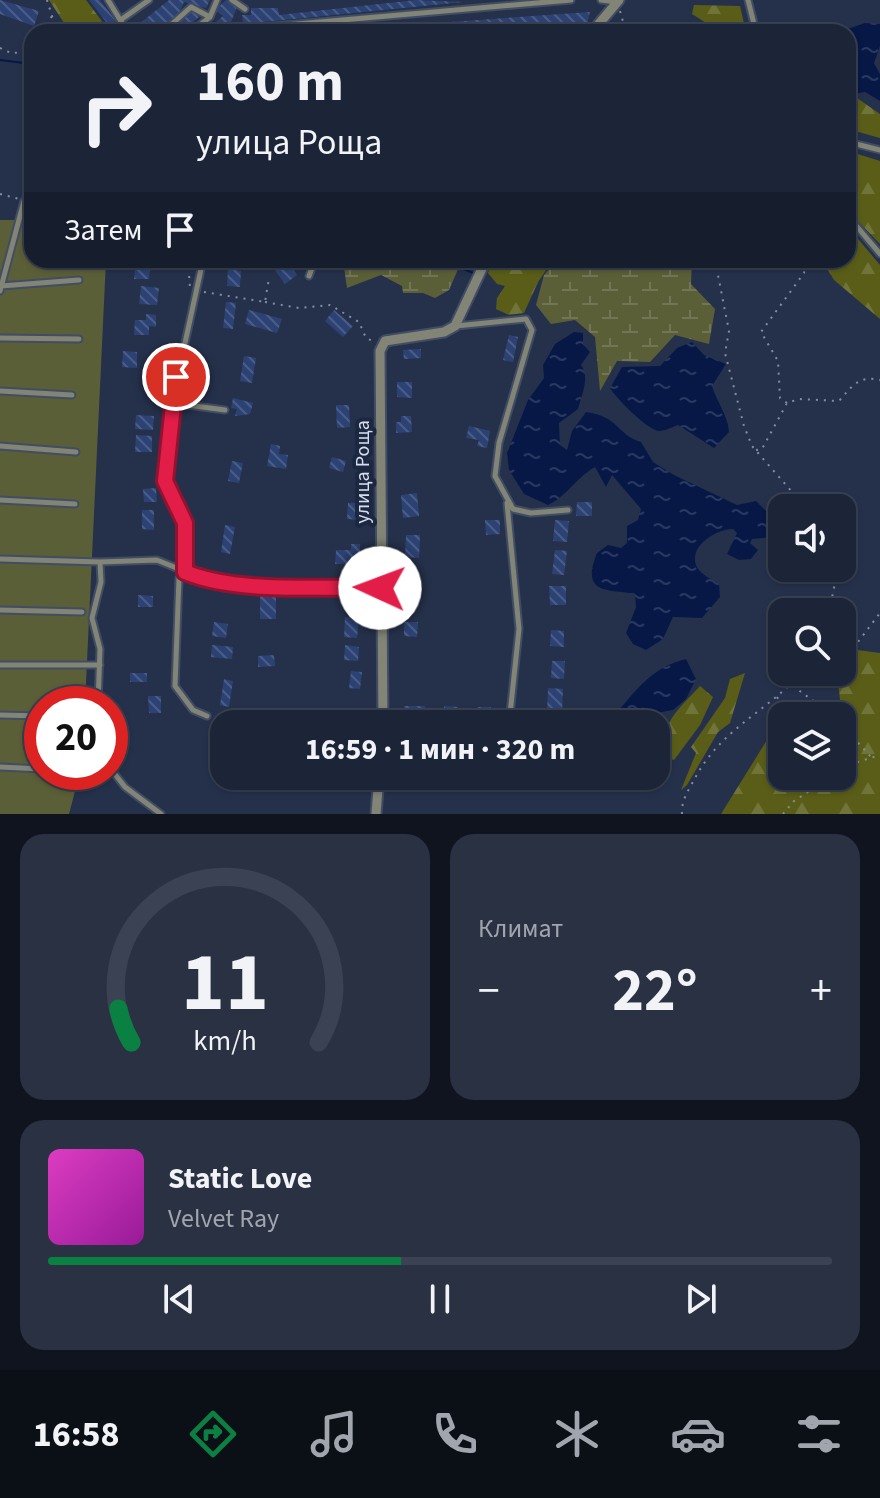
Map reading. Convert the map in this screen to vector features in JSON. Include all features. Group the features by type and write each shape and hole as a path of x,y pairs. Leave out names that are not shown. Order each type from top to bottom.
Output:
{"street":[{"path":"599,24 619,1"},
{"path":"383,346 385,341 444,332 455,326 482,268"},
{"name":"улица Роща","path":"383,346 380,588 383,710"},
{"path":"376,814 378,790"}],"lane":[{"path":"108,0 124,24"},
{"path":"122,19 149,0"},
{"path":"201,24 210,17 217,0"},
{"path":"232,0 245,9"},
{"path":"289,24 571,0"},
{"path":"601,0 619,1"},
{"path":"748,0 754,24"},
{"path":"172,24 191,7 210,17"},
{"path":"856,144 880,150"},
{"path":"24,201 0,288 79,280"},
{"path":"856,226 880,254"},
{"path":"202,268 172,403 165,481 185,523 185,572 179,578 175,686 193,710 207,716"},
{"path":"309,276 312,268"},
{"path":"455,326 526,319 532,330 499,443 495,476 510,513 519,629 510,710"},
{"path":"0,338 79,339"},
{"path":"0,391 72,395"},
{"path":"172,403 225,410"},
{"path":"0,446 76,452"},
{"path":"505,498 513,509 531,513 568,510"},
{"path":"0,500 75,504"},
{"path":"0,559 157,560 208,581 244,585 380,588"},
{"path":"99,686 100,665 92,618 101,582 100,562"},
{"path":"0,610 82,612"},
{"path":"0,665 100,665"},
{"path":"0,715 24,716"},
{"path":"0,767 24,768"},
{"path":"128,789 161,814"}],"path":[{"path":"47,0 55,24"},
{"path":"619,1 624,24"},
{"path":"47,24 52,15"},
{"path":"0,48 22,53"},
{"path":"0,194 24,201"},
{"path":"189,268 190,289 197,292 299,308 330,305 359,322 366,338 383,346"},
{"path":"717,268 729,331 725,353 733,390 755,450 794,494"},
{"path":"787,403 780,398 778,361 761,332 805,268"},
{"path":"265,302 269,278"},
{"path":"755,450 762,449 787,403 799,399 839,401 855,382 869,377 880,380"},
{"path":"856,644 880,613"},
{"path":"682,814 681,804 710,753 725,735 789,686"},
{"path":"794,686 815,702"},
{"path":"777,697 780,702"},
{"path":"856,740 871,757"},
{"path":"856,762 880,755"},
{"path":"783,814 794,801 811,790"}],"green space":[{"path":"49,0 86,0 104,24 65,24"},
{"path":"694,5 740,6 744,24 708,24 692,14"},
{"path":"856,98 880,114 880,138 856,131"},
{"path":"856,154 880,161 880,244 856,219"},
{"path":"0,220 24,220 24,268 106,268 86,686 24,686 24,790 75,790 69,814 0,814"},
{"path":"856,236 880,265 880,319 834,280 827,268 856,268"},
{"path":"344,268 459,268 449,290 435,298 423,293 403,293 402,286 381,275 347,288"},
{"path":"489,268 548,268 524,313 509,315 496,309 497,298 505,286 497,284 488,273"},
{"path":"550,268 692,268 691,284 715,309 709,344 675,335 650,362 617,361 600,391 595,337 575,320 551,324 536,305 544,275"},
{"path":"856,650 880,653 880,814 721,814 768,739 768,790 856,790 856,702 836,702 840,700 838,686 856,686"},
{"path":"745,673 730,723 718,732 681,790 696,753 691,747 725,698 730,679"},
{"path":"700,686 713,697 700,725 674,760 670,758 670,722"}],"water":[{"path":"880,24 880,46 874,63 880,74 880,101 865,92 856,94 856,26"},
{"path":"574,332 583,333 583,344 590,352 581,365 585,380 578,409 559,423 560,445 567,450 572,431 586,412 597,414 641,442 653,462 674,475 737,505 756,501 768,513 768,538 752,539 750,543 758,550 751,559 739,560 727,554 737,533 733,529 705,540 695,560 701,572 719,584 720,597 702,618 673,617 663,639 646,650 633,644 626,633 636,607 635,594 607,590 594,583 592,576 597,553 608,545 621,548 627,543 627,526 638,520 641,509 612,475 606,487 595,467 548,505 524,494 509,470 507,453 528,400 544,378 543,365 555,344"},
{"path":"692,342 704,355 726,364 712,386 729,432 714,448 678,425 659,431 647,425 610,388 622,367 660,366 677,348"},
{"path":"686,659 696,679 686,699 670,711 619,710 654,674"}],"building":[{"path":"0,0 39,11 35,24 0,14"},
{"path":"89,0 100,0 118,24 108,24"},
{"path":"169,0 210,0 206,8 184,2 178,15 166,24 139,24"},
{"path":"226,0 237,7 233,24 213,24 223,16 215,10"},
{"path":"416,0 463,2 243,24 242,15 251,15 251,8 278,8 279,15"},
{"path":"193,11 199,17 191,24 178,24"},
{"path":"590,12 587,24 420,24"},
{"path":"135,268 150,268 149,279 134,279"},
{"path":"273,268 292,268 297,275 285,284"},
{"path":"228,269 241,271 240,287 227,286"},
{"path":"141,286 159,288 157,305 139,304"},
{"path":"226,302 236,303 233,329 223,328"},
{"path":"249,310 282,319 277,333 245,324"},
{"path":"334,310 353,326 343,337 325,321"},
{"path":"146,314 156,315 156,327 149,326 149,335 134,335 135,320 146,320"},
{"path":"509,335 518,337 513,362 503,360"},
{"path":"421,349 421,358 404,359 403,350"},
{"path":"123,351 137,352 137,368 122,367"},
{"path":"244,356 256,358 252,383 240,381"},
{"path":"397,382 412,382 412,398 397,397"},
{"path":"233,398 253,403 250,414 235,416 237,409 231,408"},
{"path":"336,405 349,405 350,427 337,428"},
{"path":"136,415 154,416 153,430 135,429"},
{"path":"401,416 411,416 412,432 396,433 396,422 401,422"},
{"path":"469,426 490,431 487,448 477,446 479,440 466,438"},
{"path":"136,435 152,436 152,452 135,452"},
{"path":"271,444 280,446 279,454 288,455 286,469 267,466"},
{"path":"332,457 346,461 343,472 329,468"},
{"path":"232,461 243,463 239,483 228,481"},
{"path":"156,488 157,502 144,502 143,489"},
{"path":"417,493 419,516 403,518 401,495"},
{"path":"577,502 592,502 592,516 576,516"},
{"path":"348,503 361,503 361,520 347,519"},
{"path":"142,510 154,510 154,530 142,529"},
{"path":"485,520 500,520 500,534 486,535"},
{"path":"555,520 569,521 567,542 553,541"},
{"path":"225,525 235,527 230,554 221,552"},
{"path":"406,535 420,535 419,558 405,557"},
{"path":"351,544 360,544 360,564 335,564 336,550 351,550"},
{"path":"555,550 567,551 564,575 552,574"},
{"path":"406,576 419,576 418,596 405,595"},
{"path":"549,586 566,586 566,605 550,605"},
{"path":"344,588 357,588 357,604 344,603"},
{"path":"260,592 276,592 276,619 260,619"},
{"path":"138,595 153,596 153,607 138,607"},
{"path":"345,617 359,618 357,638 344,637"},
{"path":"214,622 228,624 226,638 212,636"},
{"path":"404,622 418,622 417,637 404,636"},
{"path":"551,630 564,631 564,647 550,646"},
{"path":"212,645 233,647 232,659 211,657"},
{"path":"345,645 359,647 358,661 344,660"},
{"path":"274,655 275,666 258,667 258,656"},
{"path":"552,661 565,661 564,679 551,678"},
{"path":"351,671 362,672 360,689 349,688"},
{"path":"130,673 147,673 147,682 130,682"},
{"path":"224,679 233,681 229,707 220,705"},
{"path":"548,688 563,689 562,710 547,710"},
{"path":"148,696 161,696 161,713 149,713"},
{"path":"404,706 425,706 425,710 404,710"},
{"path":"444,706 458,707 458,710 444,710"}],"waterway":[{"path":"0,60 24,63"},
{"path":"462,268 473,273"}],"route":[{"path":"176,377 165,481 185,523 185,572 208,581 244,585 380,588"}]}
